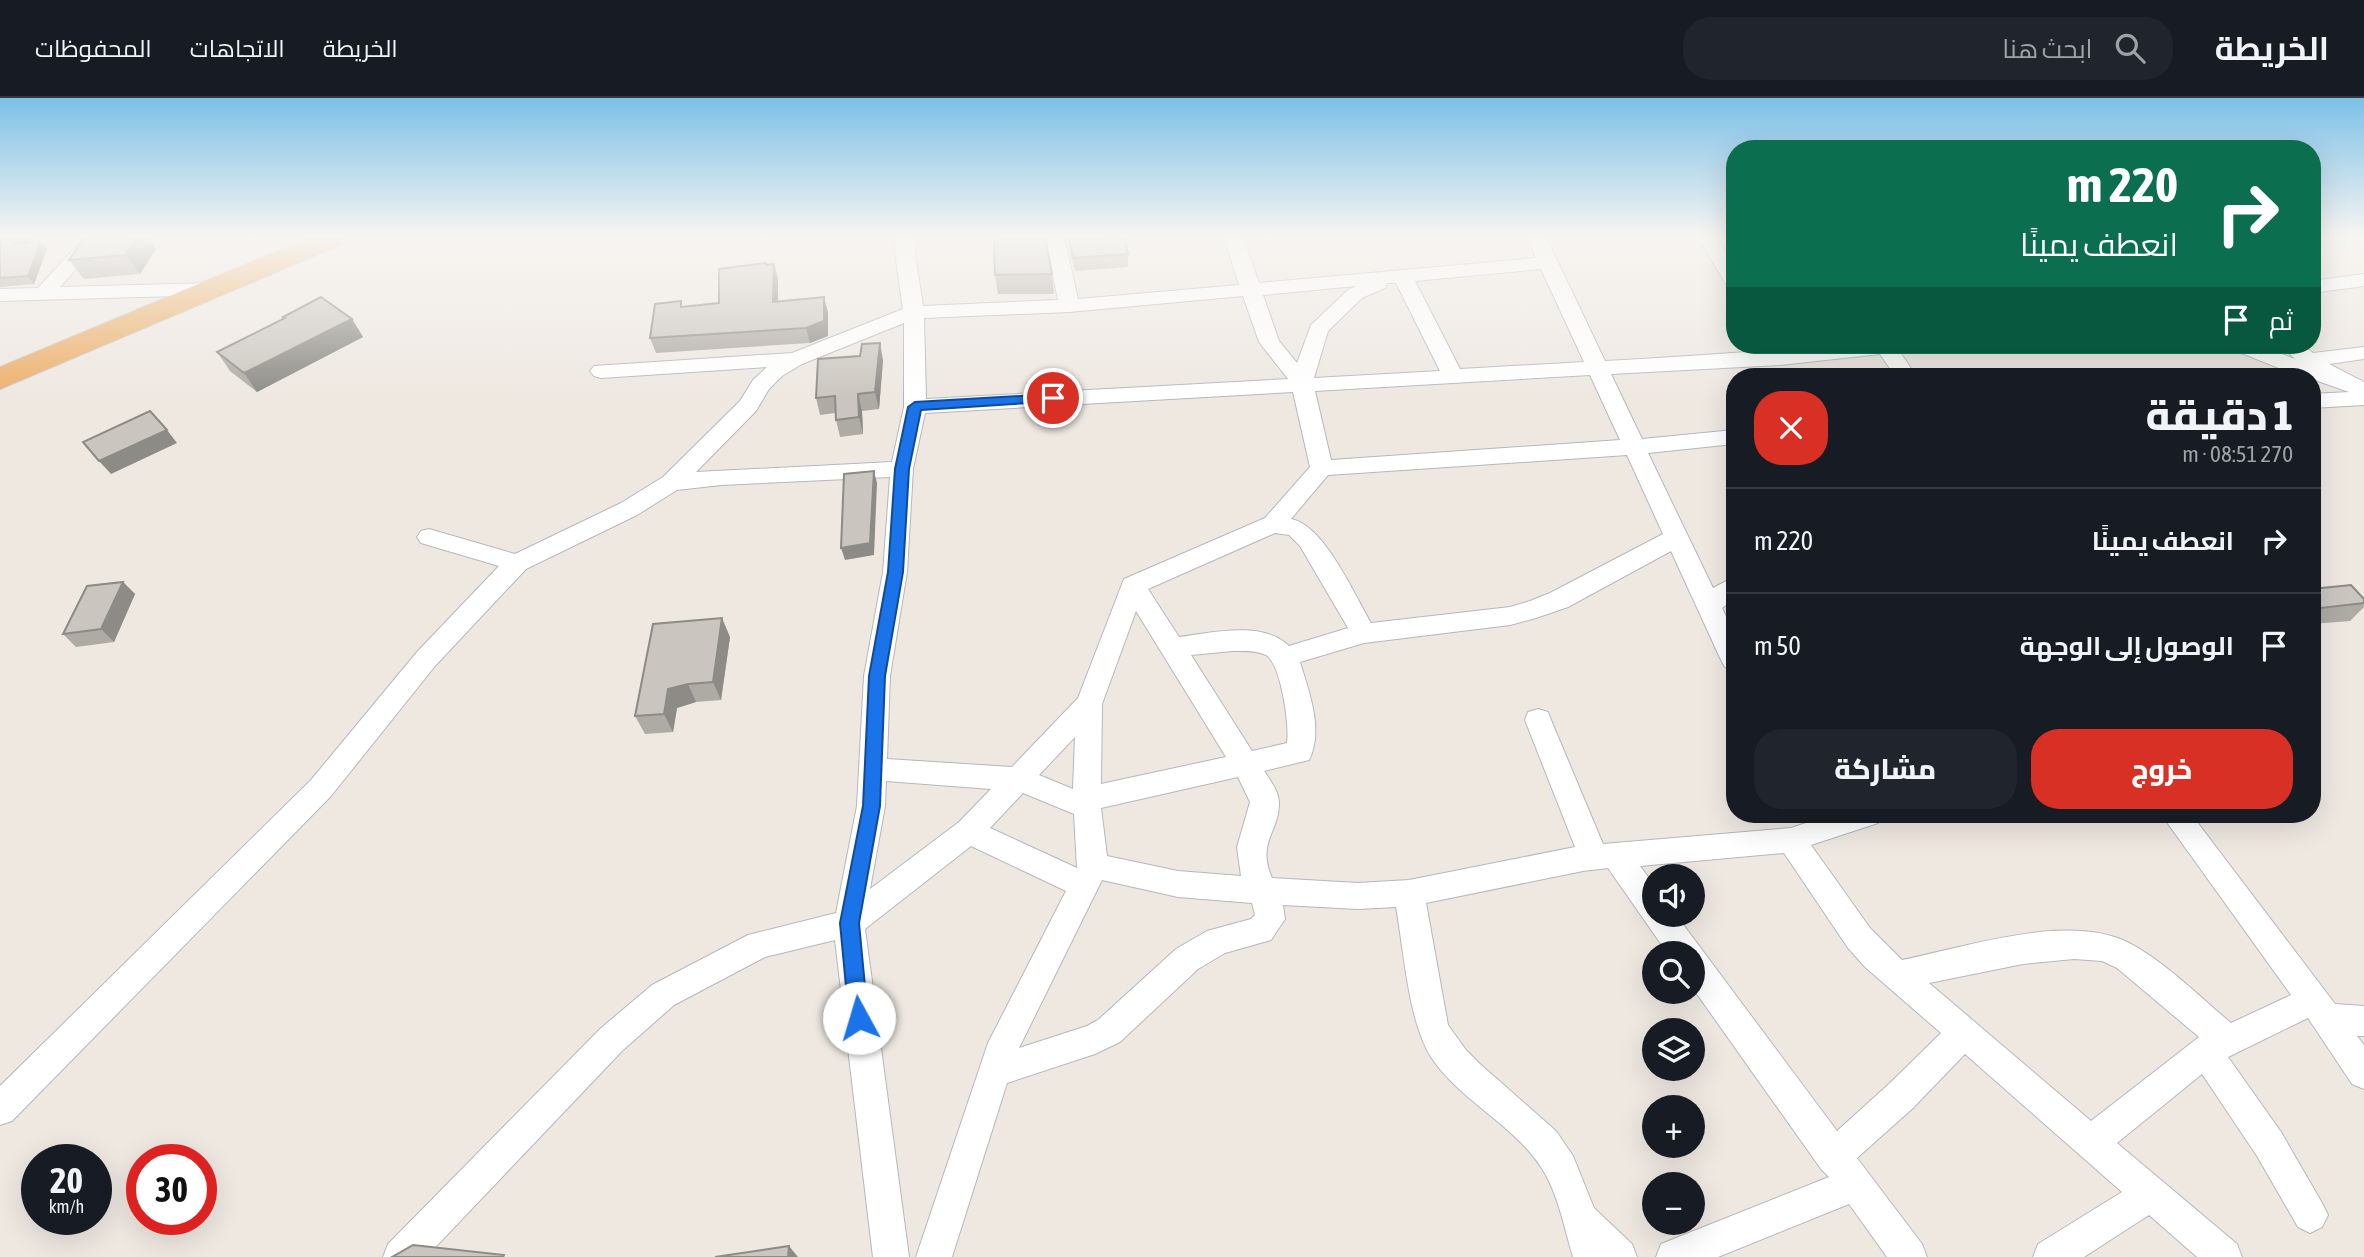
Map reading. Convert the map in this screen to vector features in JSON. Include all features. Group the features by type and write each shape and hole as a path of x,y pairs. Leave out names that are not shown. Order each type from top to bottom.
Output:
{"highway":[{"path":"0,379 206,291"}],"street":[{"path":"0,295 141,291"},
{"path":"891,1257 849,923 871,806 877,676 895,572 902,469 915,407 914,312 911,291"},
{"path":"1066,291 1069,306"},
{"path":"0,1109 320,788 426,659 517,563 629,509 671,483 748,406 761,384 775,371 795,359 914,312 1069,306 1251,291"},
{"path":"1252,291 1269,342 1302,383 1322,468"},
{"path":"1302,383 1318,329 1354,294 1362,291"},
{"path":"1406,291 1453,376"},
{"path":"1561,291 1726,643"},
{"path":"2308,360 2364,353"},
{"path":"915,407 1302,383 1777,360 1827,354"},
{"path":"2263,354 2300,368"},
{"path":"2301,354 2320,368"},
{"path":"601,371 795,359"},
{"path":"2321,368 2339,380"},
{"path":"2321,375 2364,390"},
{"path":"2321,400 2364,398"},
{"path":"934,1257 1004,1043 1089,875 1089,705 1133,585 1273,524 1322,468 1634,447 1726,438"},
{"path":"671,483 721,477 902,469"},
{"path":"1273,524 1296,528 1309,540 1364,633"},
{"path":"429,537 517,563"},
{"path":"1285,657 1364,633 1483,619 1536,609 1559,600 1675,538"},
{"path":"995,1071 1095,1039 1109,1031 1187,959 1202,949 1235,934 1260,930 1267,925 1270,912 1251,855 1254,832 1261,823 1266,803 1247,764 1133,585"},
{"path":"1708,605 1726,592"},
{"path":"873,769 1018,779 1087,803 1299,752 1304,730 1285,657 1274,647 1260,642 1172,648"},
{"path":"401,1257 611,1040 663,995 760,945 849,923 969,831 1089,705"},
{"path":"1538,720 1605,856 1642,896"},
{"path":"969,831 1089,875 1139,877 1178,884 1358,895 1409,893 1605,856 1804,829 1830,823"},
{"path":"2182,823 2320,1009 2364,1073"},
{"path":"1804,829 1859,938 1897,975 2224,1257"},
{"path":"1409,893 1433,1028 1441,1047 1469,1077 1516,1113 1547,1145 1566,1181 1591,1257"},
{"path":"1897,975 2036,948 2098,946 2116,950 2132,961 2216,1045 2310,1216"},
{"path":"1705,980 1909,1257"},
{"path":"2092,1142 2216,1045 2320,1009 2364,1021"},
{"path":"1833,1157 1902,1096 1964,1032"},
{"path":"1674,1257 1854,1184"},
{"path":"2051,1257 2151,1194"},
{"path":"1578,1217 1619,1257"}],"building":[{"path":"719,291 773,291 773,302 824,297 824,321 806,328 650,338 655,304 681,301 681,307 719,303"},
{"path":"321,297 352,319 244,373 217,352 285,318 283,317"},
{"path":"880,343 875,392 858,394 859,417 836,420 835,396 816,398 818,359 860,356 862,344"},
{"path":"150,411 167,430 99,461 83,442"},
{"path":"874,471 870,543 841,548 844,474"},
{"path":"123,582 101,629 63,634 87,586"},
{"path":"2351,585 2364,599 2364,603 2321,608 2321,588"},
{"path":"722,618 713,682 668,689 664,714 635,716 653,624"},
{"path":"413,1245 504,1255 392,1257"},
{"path":"789,1246 788,1257 715,1257"}],"route":[{"path":"859,1018 849,923 871,806 877,676 895,572 902,504 902,469 915,407 1053,398"}]}
